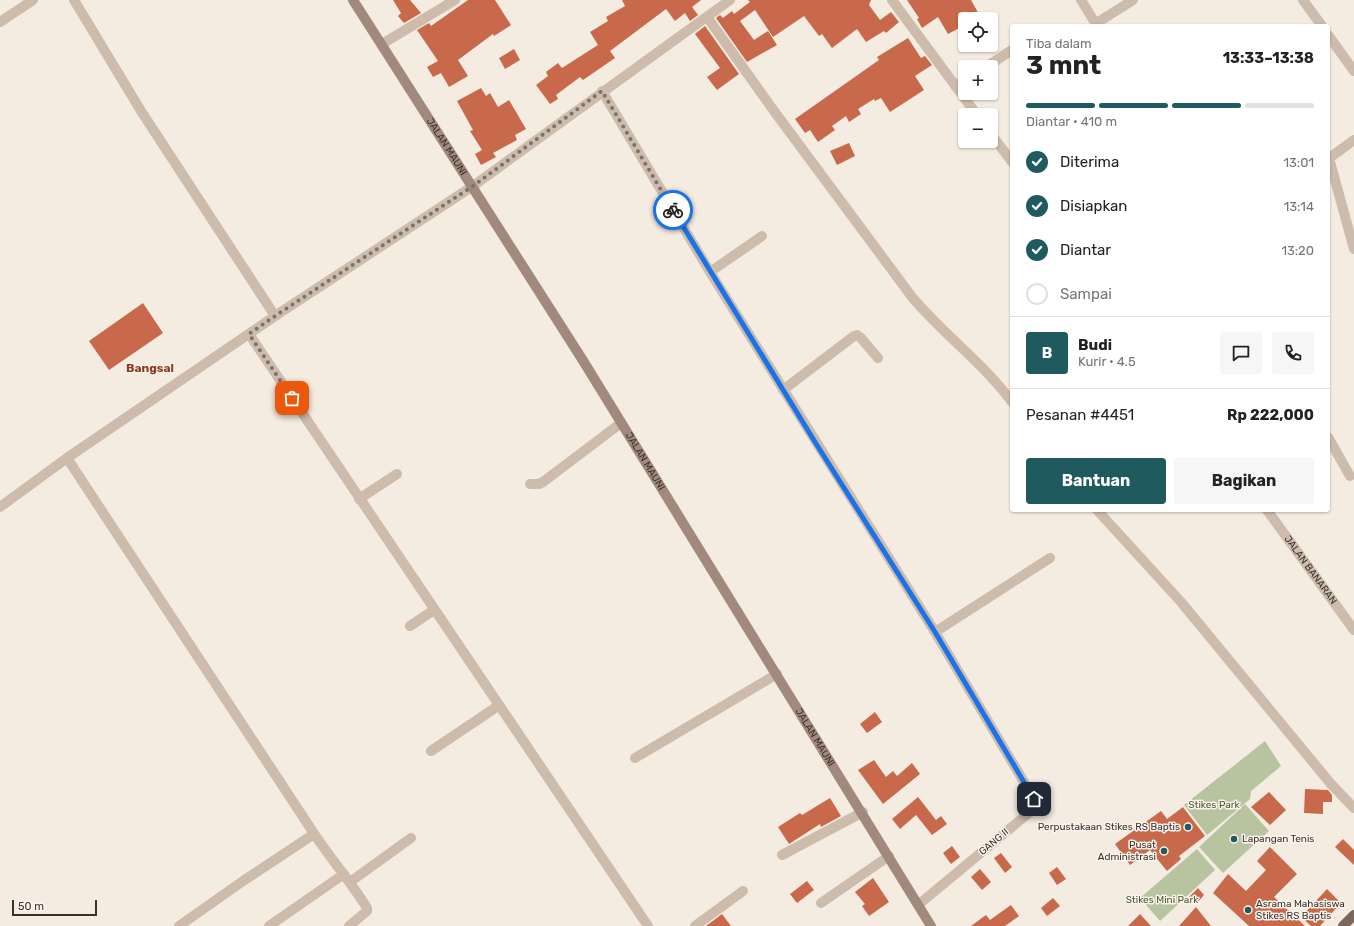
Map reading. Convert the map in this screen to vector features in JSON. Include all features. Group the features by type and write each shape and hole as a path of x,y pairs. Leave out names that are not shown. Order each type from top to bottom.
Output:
{"main road":[{"name":"JALAN MAUNI","path":"353,0 473,186 863,812 931,926"},
{"path":"1343,926 1354,915"}],"street":[{"path":"0,22 33,0"},
{"path":"74,0 146,118 275,316"},
{"path":"382,44 455,0"},
{"path":"0,506 67,458 275,316 473,186 602,91 730,0"},
{"path":"892,0 972,108"},
{"path":"1081,0 1095,24"},
{"path":"1097,24 1133,0"},
{"path":"1303,0 1321,24"},
{"path":"707,16 774,111 912,298 936,324 984,370 1010,400"},
{"path":"1330,38 1354,71"},
{"path":"997,60 1010,51"},
{"name":"GANG II","path":"602,91 710,272 935,632 1033,795 1034,804 1030,812 918,905"},
{"path":"1330,157 1354,140"},
{"path":"998,143 1010,159"},
{"path":"1330,162 1354,249"},
{"path":"710,272 762,236"},
{"path":"249,334 498,706 648,926"},
{"path":"783,390 854,336 857,335 878,358"},
{"path":"530,484 539,484 543,482 621,424"},
{"path":"1330,441 1350,476"},
{"path":"67,458 153,592 233,708 314,834 347,878 367,908 367,911 349,926"},
{"path":"359,499 397,474"},
{"path":"1099,512 1181,602 1331,784 1354,808"},
{"name":"JALAN BANARAN","path":"1268,512 1354,630"},
{"path":"935,632 1050,558"},
{"path":"410,626 434,610"},
{"path":"635,758 777,674"},
{"path":"431,751 498,706"},
{"path":"782,854 863,812"},
{"path":"179,926 314,834"},
{"path":"269,926 411,838"},
{"path":"821,903 889,856"},
{"path":"695,926 743,891"}],"green space":[{"name":"Stikes Park","path":"1265,741 1281,766 1251,791 1250,799 1207,835 1184,805"},
{"name":"Lapangan Tenis","path":"1245,804 1269,831 1223,873 1199,847"},
{"name":"Stikes Mini Park","path":"1197,849 1215,870 1160,921 1140,898"}],"building":[{"path":"393,0 410,0 421,13 404,23 398,16 401,13"},
{"path":"468,0 495,0 511,25 494,36 493,34 458,60 468,76 449,87 441,73 433,77 427,67 438,61 417,30 429,23 431,26"},
{"path":"622,0 701,0 692,7 698,15 690,21 685,13 675,21 666,9 610,51 615,58 583,80 580,77 556,95 558,99 550,104 536,85 548,76 546,72 558,63 562,68 598,45 590,32 608,21 606,17 625,6"},
{"path":"748,0 871,0 869,5 880,20 891,12 899,22 886,33 884,31 866,42 857,29 832,48 822,34 819,36 804,16 773,37 755,10 740,21 754,40 768,31 777,45 747,62 716,18 720,15 723,18 732,11 734,14 750,2"},
{"path":"907,0 971,0 978,12 958,12 958,29 948,34 938,17 922,28 917,19 919,18"},
{"path":"705,26 739,74 717,90 707,77 720,68 695,34"},
{"path":"908,38 921,58 925,56 932,65 915,76 924,90 890,112 881,98 875,101 874,99 858,109 861,114 849,122 846,116 832,126 835,130 818,142 810,130 805,133 795,119 879,60 877,57"},
{"path":"514,49 520,60 505,69 499,58"},
{"path":"481,88 486,96 490,93 498,107 509,100 526,129 515,135 517,140 493,153 496,157 481,165 475,154 482,150 470,131 473,130 457,101"},
{"path":"849,143 855,156 837,165 830,151"},
{"path":"143,303 163,333 109,370 89,341"},
{"path":"875,712 882,722 867,733 860,724"},
{"path":"874,760 886,777 893,771 897,776 912,763 920,774 883,804 858,770"},
{"path":"1305,789 1328,790 1332,795 1332,802 1323,802 1323,814 1304,813"},
{"path":"1269,792 1286,810 1270,825 1251,807"},
{"path":"918,797 936,820 941,816 947,824 932,835 916,815 900,829 892,819"},
{"path":"830,798 841,816 821,827 820,824 789,844 778,827 800,813 802,815"},
{"path":"1183,807 1205,836 1179,856 1181,859 1167,871 1150,850 1130,865 1115,844 1161,811 1167,819"},
{"path":"1343,839 1354,850 1354,865 1335,847"},
{"path":"952,846 960,857 951,864 943,853"},
{"path":"1270,847 1297,874 1274,897 1305,926 1249,926 1213,893 1228,874 1246,891 1266,870 1257,861"},
{"path":"1001,853 1012,867 1005,873 994,858"},
{"path":"1057,867 1066,879 1057,885 1049,873"},
{"path":"980,869 991,882 982,890 971,877"},
{"path":"873,878 889,902 869,916 862,906 865,904 855,892"},
{"path":"807,881 814,890 797,903 790,894"},
{"path":"1198,888 1204,895 1196,904 1189,897"},
{"path":"1327,889 1341,903 1320,926 1311,926 1301,917"},
{"path":"1053,898 1060,906 1047,916 1041,908"},
{"path":"1011,905 1019,916 1005,926 971,926 986,915 990,920"},
{"path":"1196,907 1211,926 1179,926"},
{"path":"722,914 731,926 706,926"},
{"path":"1140,914 1151,926 1128,926"}],"way so far":[{"path":"292,398 249,334 473,186 602,91 673,210"}],"place":[{"name":"Perpustakaan Stikes RS Baptis","path":"1188,827"},
{"name":"Lapangan Tenis","path":"1234,839"},
{"name":"Pusat Administrasi","path":"1164,851"},
{"name":"Asrama Mahasiswa Stikes RS Baptis","path":"1248,910"}],"district":[{"name":"Bangsal","path":"150,368"}],"route":[{"path":"673,210 815,442 935,632 1034,799"}]}
